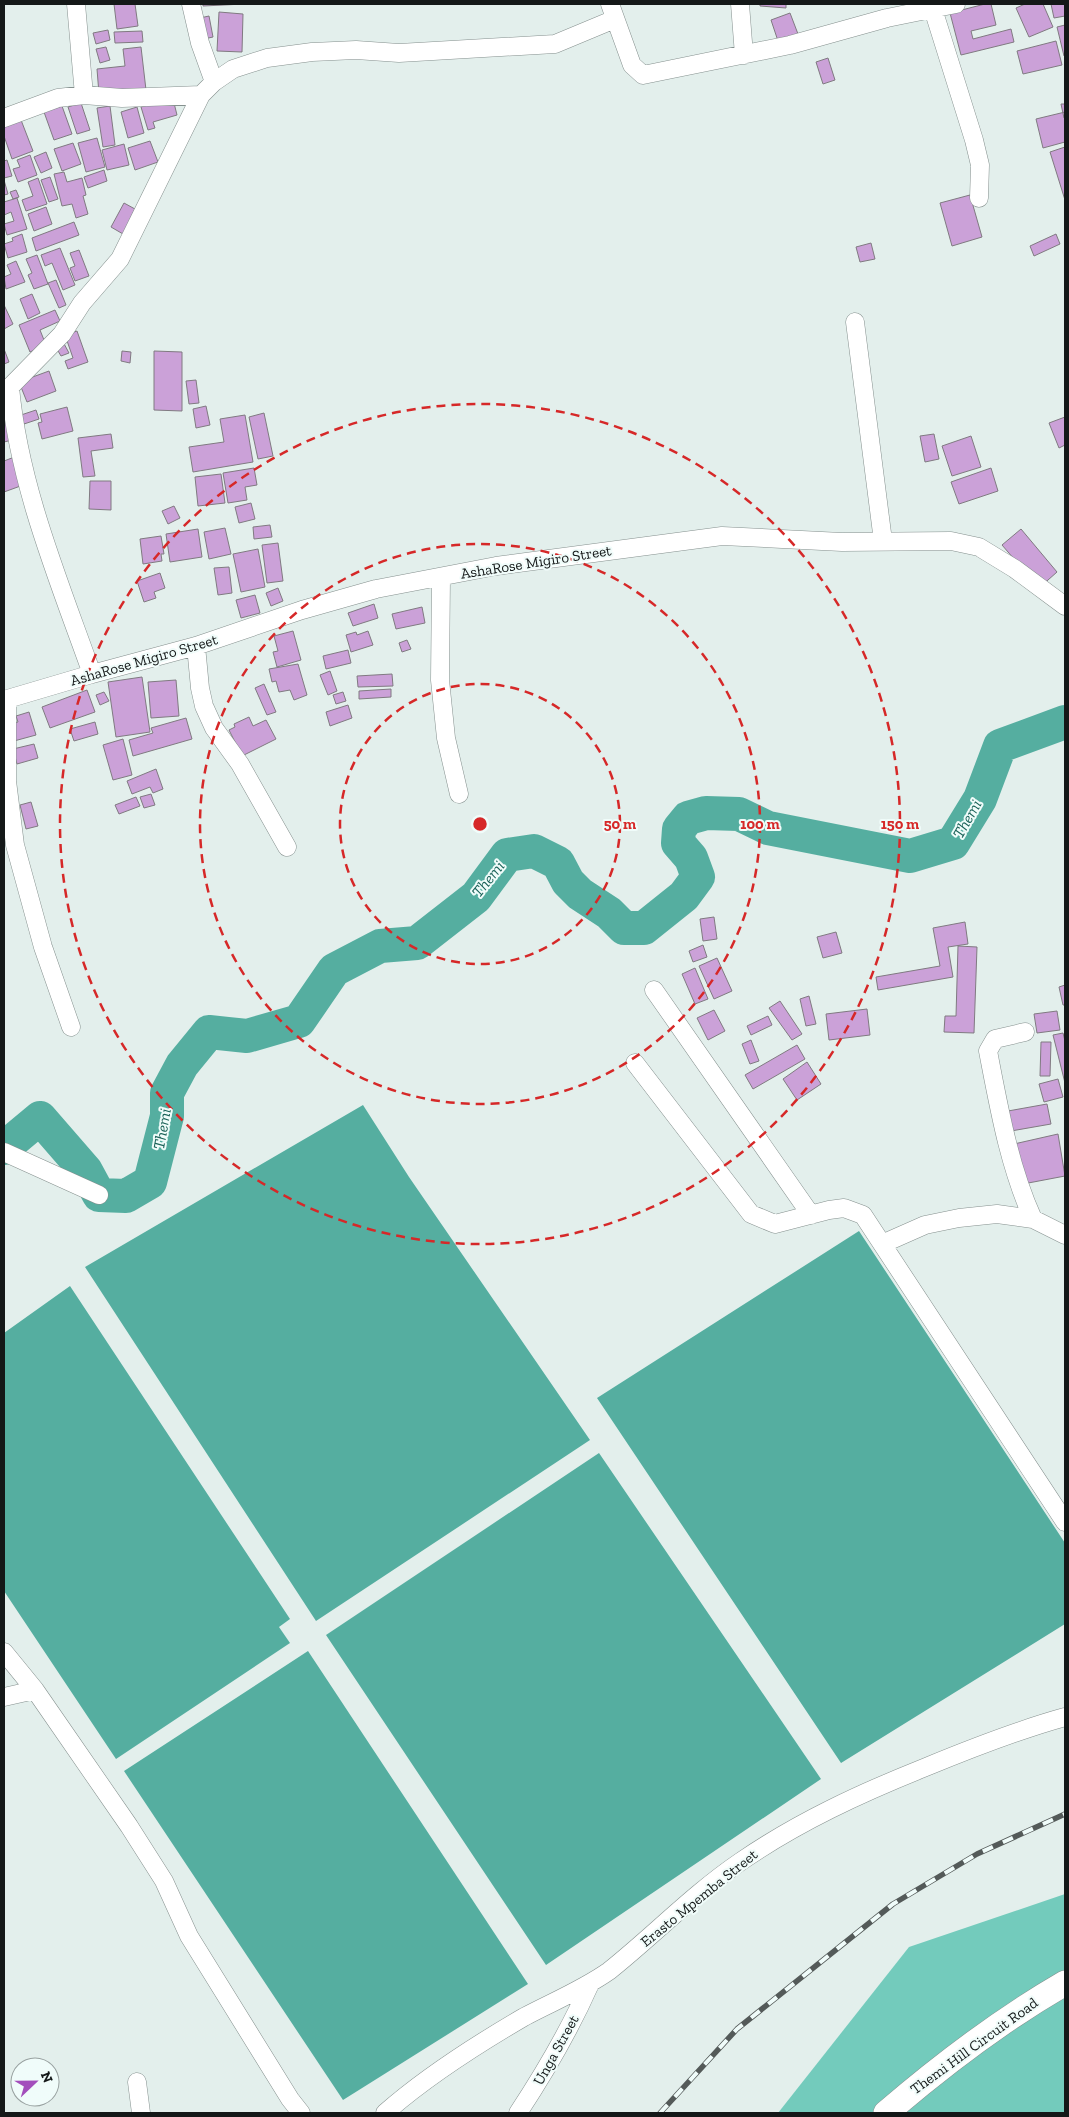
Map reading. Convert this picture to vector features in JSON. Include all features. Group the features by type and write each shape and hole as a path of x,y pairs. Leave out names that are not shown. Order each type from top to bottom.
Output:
{"street":[{"path":"76,4 84,96"},
{"path":"190,4 200,42 214,82"},
{"path":"740,4 744,54"},
{"path":"92,674 60,585 32,497 19,442 10,386 62,334 82,303 120,259 201,95 214,82 233,69 267,58 312,52 356,50 399,53 555,44 612,11 632,65 643,75 790,45 887,18 956,4"},
{"path":"933,9 974,140 980,173 979,198"},
{"path":"4,118 58,98 201,95"},
{"path":"855,322 883,541"},
{"name":"AshaRose Migiro Street","path":"5,700 196,646 311,608 376,589 496,566 722,536 842,542 950,541 979,547 1015,568 1065,606"},
{"path":"441,577 440,680 446,738 459,794"},
{"path":"196,646 200,688 204,706 214,728 240,764 287,847"},
{"path":"5,700 7,781 15,845 42,947 71,1027"},
{"path":"654,990 811,1216"},
{"path":"1025,1032 995,1039 988,1051 1006,1140 1024,1198 1033,1219"},
{"path":"634,1063 751,1214 775,1224 844,1208 854,1210 863,1215 1065,1522"},
{"path":"4,1152 99,1195"},
{"path":"882,1244 925,1225 959,1218 997,1214 1033,1219 1065,1235"},
{"path":"4,1652 35,1690 134,1834 164,1881 189,1936 290,2100 301,2113"},
{"path":"4,1697 35,1690"},
{"name":"Erasto Mpemba Street","path":"385,2113 416,2088 498,2032 548,2004 590,1984 633,1952 738,1863 802,1823 870,1790 956,1754 1025,1728 1065,1716"},
{"name":"Themi Hill Circuit Road","path":"886,2113 942,2066 1030,2003 1065,1983"},
{"name":"Unga Street","path":"518,2113 552,2059 579,2010 590,1984"},
{"path":"137,2082 141,2113"}],"shaded area":[{"path":"363,1105 409,1177 590,1440 316,1621 85,1267"},
{"path":"859,1231 1065,1543 1065,1624 841,1763 597,1398"},
{"path":"70,1286 290,1619 279,1627 290,1643 116,1759 4,1591 4,1333"},
{"path":"599,1453 821,1779 546,1965 326,1635"},
{"path":"308,1651 528,1984 343,2100 124,1771"},
{"path":"1065,1894 1065,2113 778,2113 909,1947"}],"building":[{"path":"114,4 135,4 138,26 117,29"},
{"path":"203,4 244,4 203,6"},
{"path":"760,4 786,4 786,8 760,6"},
{"path":"991,4 996,25 971,31 973,39 1011,29 1014,42 961,55 950,13"},
{"path":"1025,4 1043,4 1053,27 1029,37 1016,8"},
{"path":"1051,4 1065,4 1065,16 1054,18"},
{"path":"219,12 243,14 242,52 217,51"},
{"path":"790,13 798,34 778,41 771,20"},
{"path":"209,16 213,37 204,39 200,18"},
{"path":"1065,25 1065,56 1064,56 1057,27"},
{"path":"108,30 110,40 96,44 93,33"},
{"path":"142,31 143,42 115,43 114,32"},
{"path":"1056,41 1062,65 1023,74 1017,51"},
{"path":"106,47 110,60 100,63 96,49"},
{"path":"141,47 146,90 99,94 97,69 125,66 123,49"},
{"path":"828,58 835,80 823,84 816,62"},
{"path":"166,100 167,105 174,103 177,115 153,122 155,128 148,130 141,107"},
{"path":"81,103 90,130 77,134 68,107"},
{"path":"1061,104 1065,104 1065,118 1064,118"},
{"path":"62,106 72,134 54,140 44,112"},
{"path":"110,106 115,145 103,147 97,108"},
{"path":"137,107 144,133 128,138 121,112"},
{"path":"1065,112 1065,142 1043,148 1036,119"},
{"path":"21,120 33,151 12,159 4,136 4,126"},
{"path":"97,138 105,167 86,172 78,143"},
{"path":"150,141 158,162 135,170 128,148"},
{"path":"73,143 81,164 62,171 54,149"},
{"path":"124,144 129,165 107,170 102,150"},
{"path":"1065,147 1065,200 1050,152"},
{"path":"46,152 52,168 41,173 34,157"},
{"path":"30,155 37,175 18,182 13,169 20,167 17,160"},
{"path":"7,160 12,176 4,178 4,161"},
{"path":"104,170 107,181 88,188 84,177"},
{"path":"64,172 67,182 82,178 86,195 83,196 88,214 76,218 72,204 62,206 54,174"},
{"path":"50,177 58,199 49,202 41,180"},
{"path":"38,178 47,204 26,211 22,200 33,196 28,182"},
{"path":"4,180 8,194 4,195"},
{"path":"16,190 19,197 13,199 10,192"},
{"path":"970,195 982,237 952,246 940,203"},
{"path":"17,198 27,229 7,235 4,224 14,221 11,212 4,215 4,202"},
{"path":"124,203 135,209 123,234 111,227"},
{"path":"46,207 52,224 34,231 28,214"},
{"path":"74,222 79,235 36,251 32,238"},
{"path":"22,234 27,252 8,258 4,244 13,241 12,238"},
{"path":"1056,234 1060,244 1034,256 1030,246"},
{"path":"871,243 875,259 860,262 856,247"},
{"path":"60,248 75,285 63,290 52,263 45,266 41,255"},
{"path":"79,250 89,276 75,281 70,268 75,266 70,253"},
{"path":"37,255 48,284 34,289 28,275 32,273 26,259"},
{"path":"16,261 25,282 6,289 4,277 11,274 7,265"},
{"path":"56,280 66,305 59,308 48,283"},
{"path":"32,294 40,313 28,319 20,299"},
{"path":"4,305 13,324 4,329"},
{"path":"55,310 60,321 40,330 46,345 30,352 19,325"},
{"path":"77,331 88,362 68,369 65,361 73,358 65,335"},
{"path":"62,340 69,353 61,356 54,344"},
{"path":"4,349 9,362 4,364"},
{"path":"122,351 131,352 130,363 121,361"},
{"path":"154,351 182,352 182,411 154,410"},
{"path":"49,371 56,391 27,402 19,382"},
{"path":"196,380 199,403 189,404 186,381"},
{"path":"4,399 16,439 4,442"},
{"path":"206,406 210,425 196,428 193,409"},
{"path":"67,407 73,431 42,439 38,423 42,422 40,414"},
{"path":"36,410 39,419 24,424 21,415"},
{"path":"264,413 273,456 258,459 249,417"},
{"path":"245,415 253,462 193,472 189,447 224,442 220,419"},
{"path":"1065,417 1065,445 1059,448 1049,423"},
{"path":"111,434 113,448 91,451 95,476 83,477 78,438"},
{"path":"934,434 939,459 925,462 920,436"},
{"path":"971,436 981,467 952,476 942,446"},
{"path":"17,456 26,484 4,492 4,461"},
{"path":"254,468 257,485 245,487 247,500 228,503 223,473"},
{"path":"991,468 998,491 959,504 951,482"},
{"path":"221,474 225,503 198,506 195,477"},
{"path":"90,481 111,481 111,510 89,509"},
{"path":"251,503 255,519 239,523 235,507"},
{"path":"174,506 180,518 168,524 162,511"},
{"path":"270,525 272,537 254,539 253,527"},
{"path":"225,528 231,554 209,559 204,532"},
{"path":"198,529 202,557 170,562 166,534"},
{"path":"1021,529 1057,572 1039,588 1002,545"},
{"path":"161,536 164,554 161,554 162,561 143,564 140,539"},
{"path":"278,543 283,581 267,583 262,545"},
{"path":"258,549 265,587 241,592 233,554"},
{"path":"229,567 232,593 218,595 214,568"},
{"path":"160,573 165,588 154,592 156,598 144,602 137,581"},
{"path":"278,588 283,601 271,606 266,593"},
{"path":"255,595 260,613 241,618 236,600"},
{"path":"374,604 378,618 353,626 348,613"},
{"path":"422,607 425,623 396,629 392,614"},
{"path":"293,631 301,660 277,667 273,652 278,651 274,636"},
{"path":"368,631 373,645 351,652 346,635 356,632 357,635"},
{"path":"407,640 411,649 402,652 399,643"},
{"path":"348,650 351,663 326,669 323,656"},
{"path":"298,664 307,695 294,700 290,690 279,692 276,681 272,682 269,669"},
{"path":"330,671 337,691 328,695 320,675"},
{"path":"392,674 393,686 358,687 357,676"},
{"path":"142,677 150,732 116,737 108,682"},
{"path":"176,680 179,716 151,718 148,682"},
{"path":"264,684 276,712 267,715 255,688"},
{"path":"391,689 391,697 359,699 359,691"},
{"path":"87,690 95,712 50,728 42,707"},
{"path":"104,692 109,701 100,705 96,695"},
{"path":"343,692 346,701 336,704 333,695"},
{"path":"348,705 352,718 330,726 326,712"},
{"path":"29,712 36,735 14,741 9,724 18,722 16,716"},
{"path":"249,717 253,726 266,720 276,739 242,756 229,730 235,727 234,724"},
{"path":"186,718 192,739 133,756 129,740 153,733 151,728"},
{"path":"95,722 98,734 74,741 70,729"},
{"path":"123,739 132,775 113,780 103,745"},
{"path":"34,744 38,758 17,764 13,749"},
{"path":"156,769 163,789 153,793 150,787 132,794 127,781"},
{"path":"151,794 155,805 144,808 140,797"},
{"path":"136,797 140,806 119,814 115,805"},
{"path":"31,802 38,826 26,829 20,805"},
{"path":"714,917 717,939 703,941 700,919"},
{"path":"965,922 968,944 948,947 953,977 878,990 876,977 940,966 933,928"},
{"path":"836,932 842,953 823,958 817,937"},
{"path":"703,945 707,957 693,962 689,951"},
{"path":"958,946 977,947 974,1033 944,1032 945,1016 956,1016"},
{"path":"717,958 732,991 714,999 699,966"},
{"path":"695,968 708,999 695,1004 682,974"},
{"path":"1065,985 1065,1005 1063,1005 1059,987"},
{"path":"809,996 816,1024 806,1026 800,999"},
{"path":"780,1001 802,1034 792,1040 769,1008"},
{"path":"867,1009 870,1035 829,1040 826,1014"},
{"path":"714,1010 725,1031 708,1040 697,1018"},
{"path":"1057,1011 1060,1030 1037,1033 1034,1014"},
{"path":"768,1016 772,1025 751,1035 747,1026"},
{"path":"1063,1033 1065,1041 1065,1083 1053,1035"},
{"path":"751,1040 759,1061 750,1064 742,1044"},
{"path":"1041,1042 1051,1042 1050,1076 1040,1076"},
{"path":"797,1045 805,1059 753,1089 745,1075"},
{"path":"807,1062 821,1084 797,1100 783,1079"},
{"path":"1058,1079 1063,1097 1044,1102 1039,1084"},
{"path":"1047,1104 1051,1124 1011,1131 1008,1111"},
{"path":"1058,1134 1065,1176 1023,1184 1014,1144"}],"waterway":[{"name":"Themi","path":"4,1148 40,1118 86,1171 99,1195 126,1196 150,1182 167,1116 167,1093 182,1065 209,1032 247,1036 299,1021 334,970 380,946 417,943 476,897 507,855 534,851 558,863 568,882 580,894 609,913 624,928 644,928 684,896 698,877 691,858 678,843 679,829 688,818 706,813 739,814 768,828 910,856 953,843 980,799 1000,746 1065,722"}],"railway":[{"path":"660,2113 737,2029 893,1904 977,1854 1065,1814"}]}
